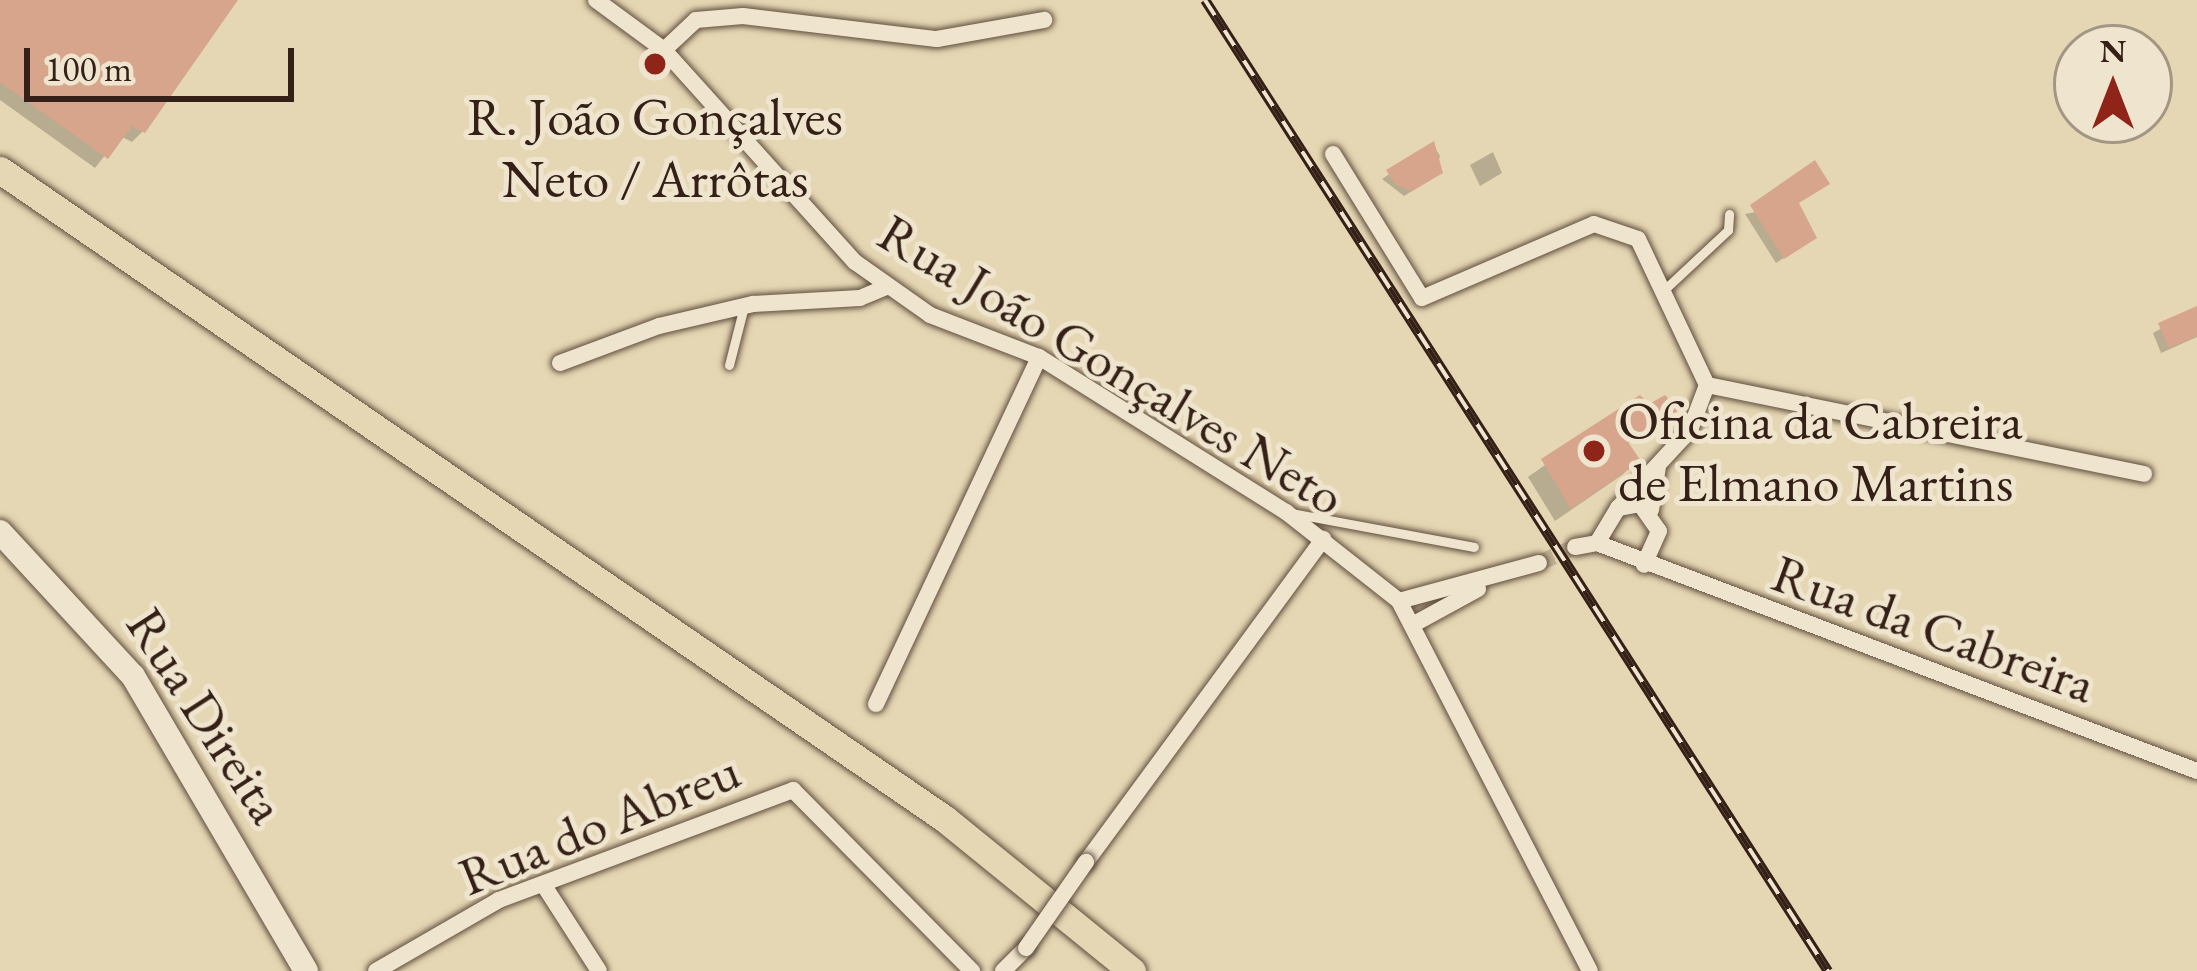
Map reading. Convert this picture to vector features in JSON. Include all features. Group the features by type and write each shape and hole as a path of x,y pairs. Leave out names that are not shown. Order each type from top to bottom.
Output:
{"main road":[{"path":"0,170 945,819 1132,971"},
{"name":"Rua Direita","path":"0,532 133,676 306,971"}],"street":[{"name":"Rua João Gonçalves Neto","path":"596,0 664,50 855,262 929,315 1039,357 1286,512 1399,601 1590,971"},
{"path":"664,50 696,20 743,16 938,38 1044,20"},
{"path":"1333,154 1422,298 1594,224 1638,238 1707,385 1690,430 1618,508 1597,544 1575,547"},
{"path":"560,363 744,306 860,298 888,286"},
{"path":"875,704 1039,357"},
{"path":"1707,385 2144,474"},
{"path":"1644,565 1659,531 1651,510 1658,466"},
{"path":"1618,508 1651,510"},
{"path":"1003,971 1026,948 1323,539"},
{"name":"Rua da Cabreira","path":"1597,544 2197,771"},
{"path":"1414,624 1489,582 1539,563"},
{"path":"1399,601 1489,582"},
{"name":"Rua do Abreu","path":"376,971 499,900 793,790 972,971"},
{"path":"543,884 599,971"}],"lane":[{"path":"1665,290 1728,230 1729,214"},
{"path":"729,365 744,306"},
{"path":"1286,512 1474,547"}],"building":[{"path":"0,0 238,0 145,133 132,126 108,159 0,82"},
{"path":"1434,141 1443,173 1412,191 1395,184 1386,170"},
{"path":"1815,160 1830,184 1799,203 1817,238 1784,259 1750,205"},
{"path":"2197,306 2197,336 2169,348 2158,323"},
{"name":"Oficina da Cabreira de Elmano Martins","path":"1640,395 1649,404 1665,395 1679,410 1628,442 1641,461 1571,509 1541,459"}],"tunnel":[{"path":"1539,563 1575,547"}],"railway":[{"path":"1205,0 1828,971"}],"place":[{"name":"R. João Gonçalves Neto / Arrôtas","path":"655,64"},
{"name":"Oficina da Cabreira de Elmano Martins","path":"1594,451"}]}
